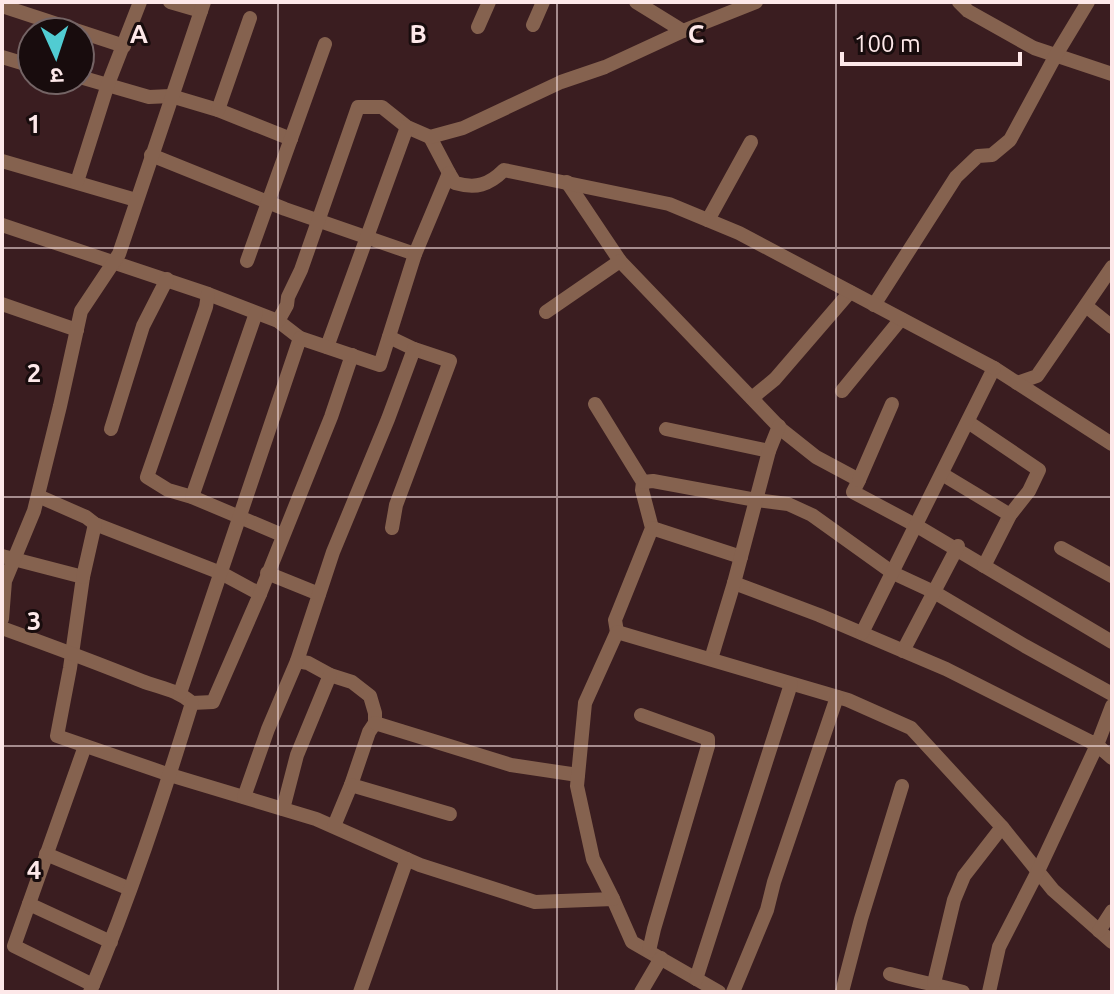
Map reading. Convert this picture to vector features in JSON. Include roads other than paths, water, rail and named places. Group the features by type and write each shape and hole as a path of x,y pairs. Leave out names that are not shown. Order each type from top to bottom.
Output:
{"street":[{"path":"77,182 108,84 140,2"},
{"path":"2,619 8,558 34,511 81,311 119,254 202,6 170,2"},
{"path":"478,27 489,2"},
{"path":"533,25 543,2"},
{"path":"636,2 683,31"},
{"path":"430,137 463,128 561,82 605,67 756,2"},
{"path":"959,2 968,11 1034,48 1111,72"},
{"path":"874,305 956,177 978,156 992,155 1010,140 1088,2"},
{"path":"7,5 124,46"},
{"path":"218,110 250,18"},
{"path":"247,261 325,44"},
{"path":"96,81 149,97 171,96 218,110 291,139"},
{"path":"278,321 301,270 358,107 382,107 407,127 430,137 455,183 468,187 492,182 504,170 669,204 739,233 994,368 1112,444"},
{"path":"327,347 407,127"},
{"path":"708,220 751,142"},
{"path":"151,155 267,202 415,254"},
{"path":"2,161 136,200"},
{"path":"2,225 208,294 278,321 300,338 380,365 415,254 449,173"},
{"path":"567,182 620,261 779,426 816,457 859,480"},
{"path":"546,312 620,261"},
{"path":"1017,383 1037,376 1112,267"},
{"path":"111,429 143,326 167,279"},
{"path":"752,398 775,379 850,292"},
{"path":"208,294 147,477 168,490 282,535"},
{"path":"2,304 77,330"},
{"path":"1086,306 1112,327"},
{"path":"192,497 256,313"},
{"path":"842,391 901,319"},
{"path":"389,337 450,361 396,505 392,528"},
{"path":"85,746 14,946 91,988 111,942 170,775 186,698 221,573 300,338"},
{"path":"244,797 297,661 333,552 414,349"},
{"path":"2,628 186,698 213,702 331,417 352,355"},
{"path":"862,633 994,368"},
{"path":"595,404 643,482 642,490 652,528 615,620 617,632 585,703 577,786 593,859 632,942 719,992"},
{"path":"892,404 853,492 957,548 1112,642"},
{"path":"968,422 1039,470 1029,491 1010,515 984,566"},
{"path":"711,659 769,451 779,426"},
{"path":"666,429 769,451"},
{"path":"942,474 1010,515"},
{"path":"643,482 653,481 788,504 812,515 893,573 934,592 1112,694"},
{"path":"38,496 95,524 221,573 260,594"},
{"path":"95,524 83,577 57,736 170,775 316,819 407,859 535,902 613,899"},
{"path":"652,528 741,557"},
{"path":"903,651 957,548"},
{"path":"1061,548 1112,576"},
{"path":"8,558 83,577"},
{"path":"267,573 319,594"},
{"path":"734,583 946,669 1097,745 1112,758"},
{"path":"617,632 837,697 911,728 1002,827 1053,890 1112,942"},
{"path":"297,661 352,682 370,696 375,713 375,723 334,826"},
{"path":"283,809 297,755 330,675"},
{"path":"696,979 791,684"},
{"path":"733,992 767,910 837,697"},
{"path":"989,992 999,947 1038,871 1112,706"},
{"path":"641,715 708,739 654,929 655,955 641,992"},
{"path":"375,723 511,765 578,775"},
{"path":"351,785 450,814"},
{"path":"842,992 902,786"},
{"path":"934,983 954,900 964,876 1002,827"},
{"path":"46,854 130,889"},
{"path":"360,992 407,859"},
{"path":"29,904 111,942"},
{"path":"1099,931 1112,911"},
{"path":"890,974 963,992"}]}
